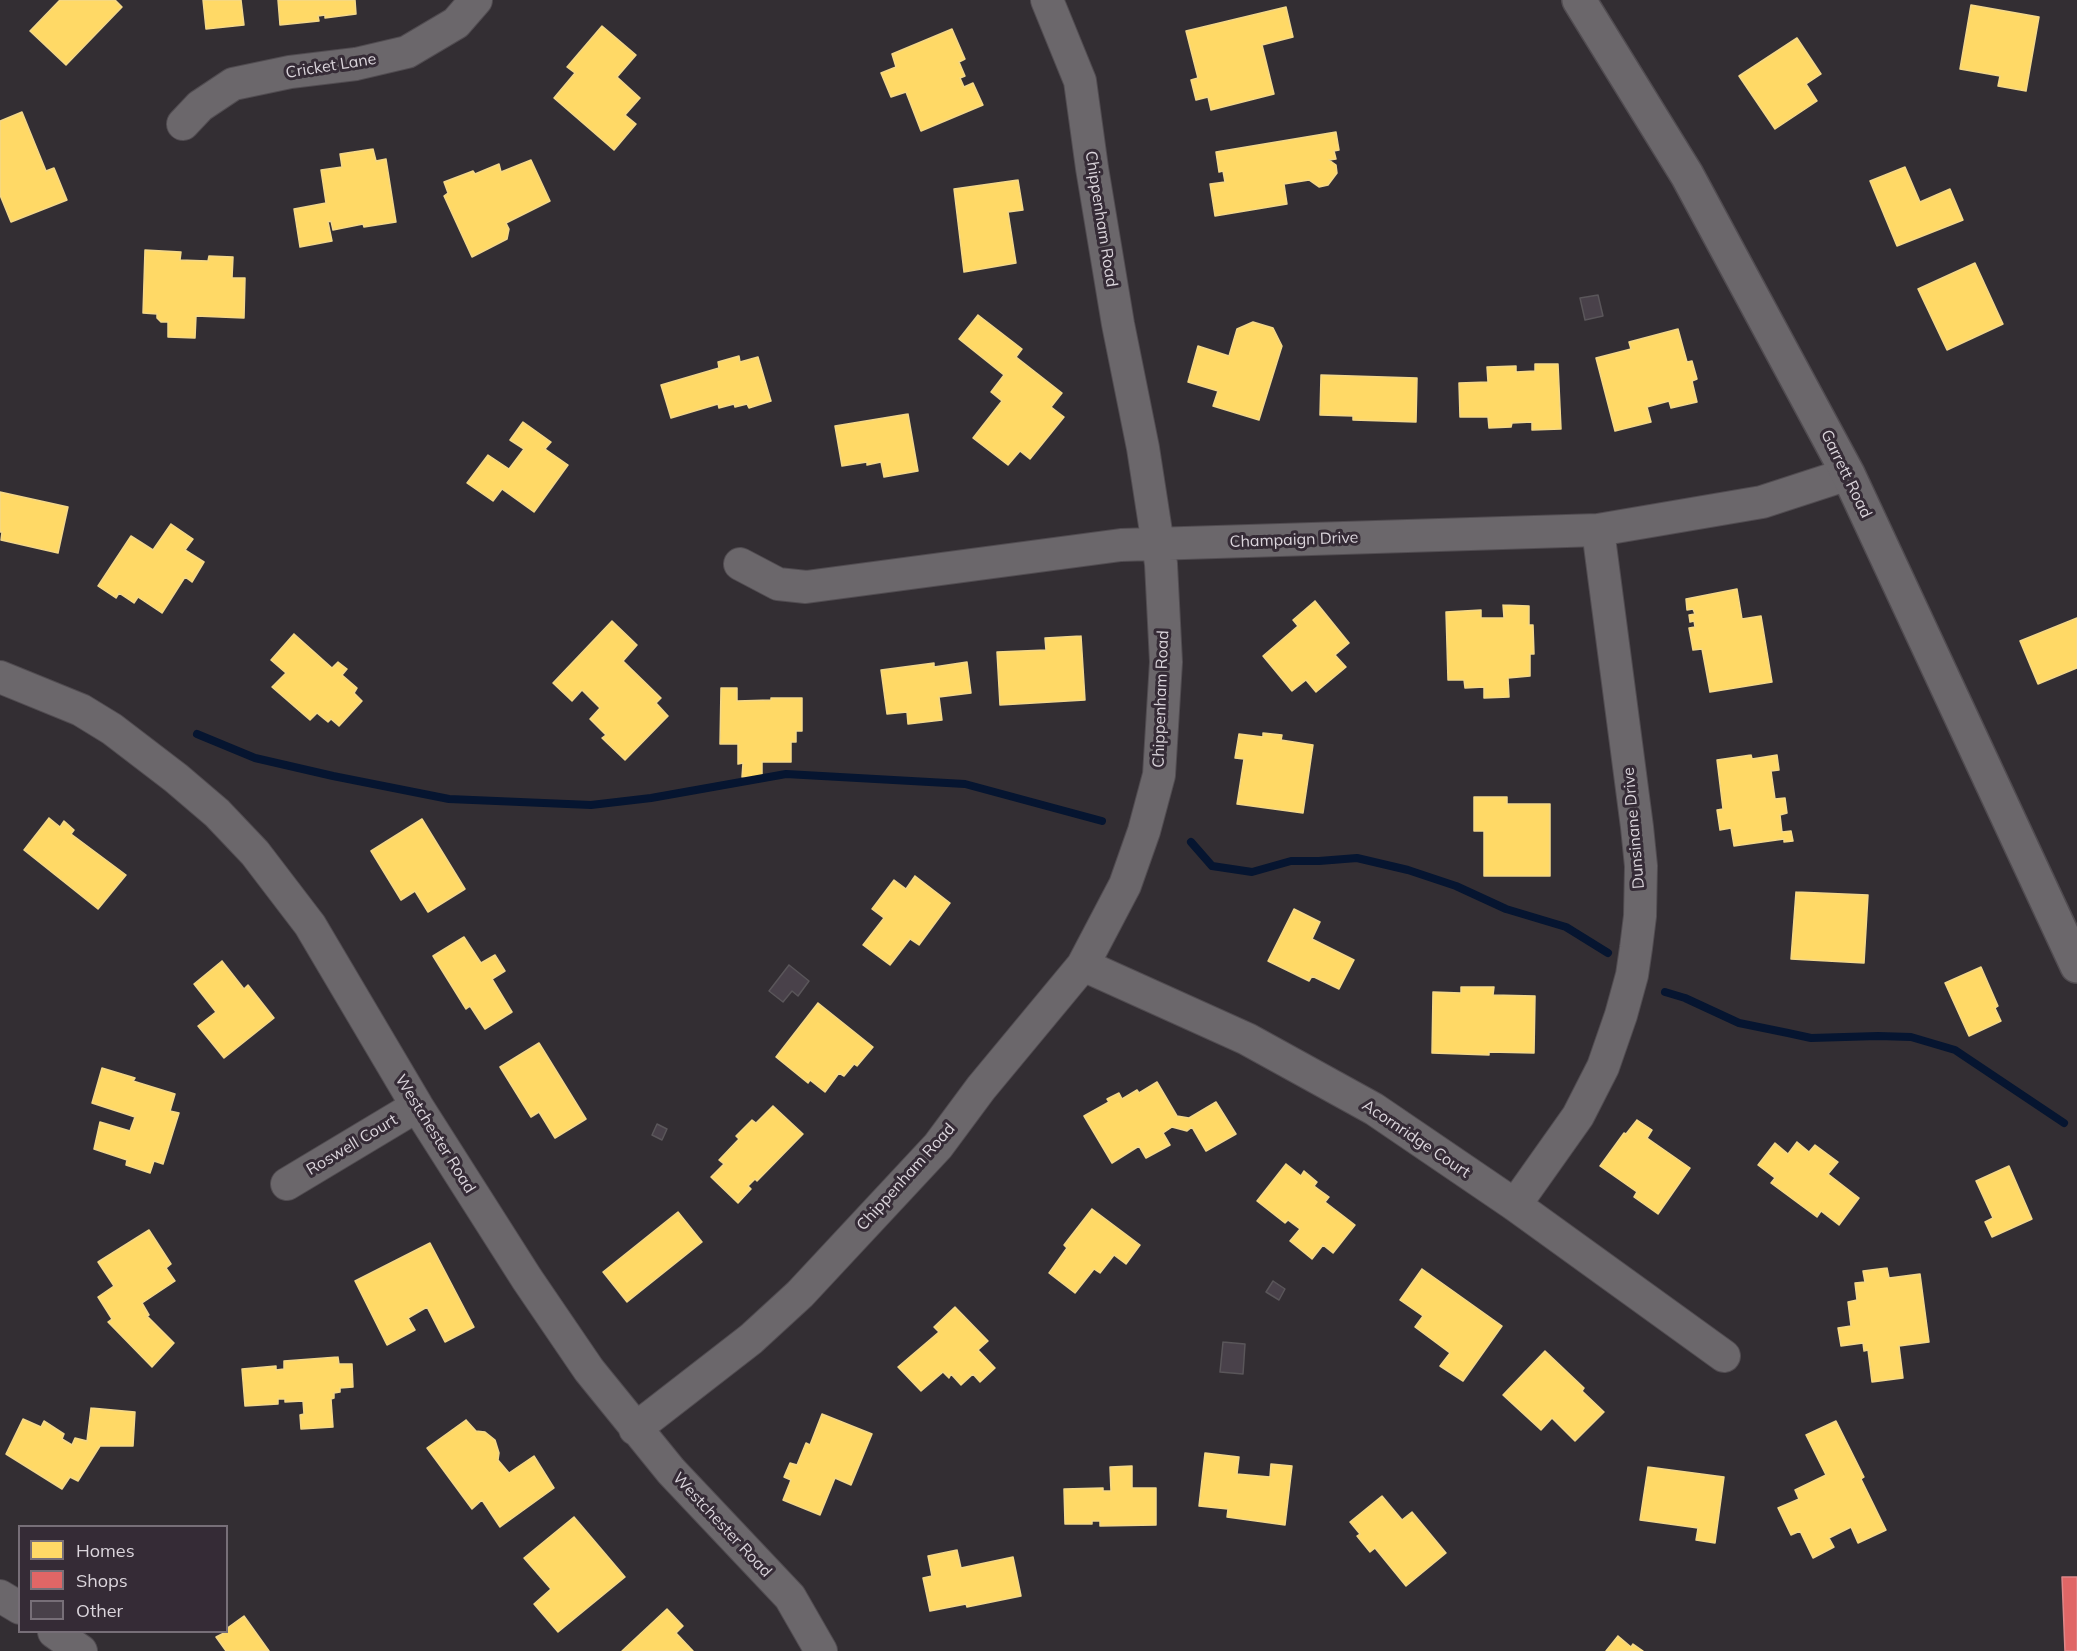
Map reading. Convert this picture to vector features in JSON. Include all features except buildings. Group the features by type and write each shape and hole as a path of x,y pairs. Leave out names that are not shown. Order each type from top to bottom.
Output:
{"street":[{"name":"Cricket Lane","path":"183,124 200,105 233,84 291,72 356,64 407,52 456,23 476,0"},
{"name":"Chippenham Road","path":"635,1429 750,1339 800,1294 938,1146 988,1080 1083,965 1113,912 1136,858 1159,775 1166,662 1161,564 1143,448 1118,324 1080,81 1047,0"},
{"name":"Garrett Road","path":"1580,0 1687,175 1848,474 2077,966"},
{"name":"Champaign Drive","path":"740,564 778,584 806,587 1121,545 1598,530 1762,502 1848,474"},
{"name":"Dunsinane Drive","path":"1515,1205 1578,1116 1603,1067 1621,1016 1636,948 1640,916 1639,846 1598,530"},
{"name":"Westchester Road","path":"0,676 81,710 112,729 176,778 255,853 310,925 417,1106 526,1279 589,1370 635,1429 704,1508 790,1597 822,1651"},
{"name":"Acornridge Court","path":"1083,965 1183,1008 1304,1068 1374,1109 1515,1205 1724,1356"},
{"name":"Roswell Court","path":"287,1184 417,1106"},
{"path":"0,1596 18,1607"},
{"path":"55,1633 81,1651"}],"waterway":[{"path":"197,734 255,758 449,799 591,805 651,798 786,774 965,784 1102,821"},
{"path":"1191,842 1212,866 1252,872 1291,861 1357,858 1408,870 1456,886 1506,909 1566,927 1608,953"},
{"path":"1665,992 1685,998 1739,1023 1811,1038 1911,1037 1955,1050 2064,1123"}]}
